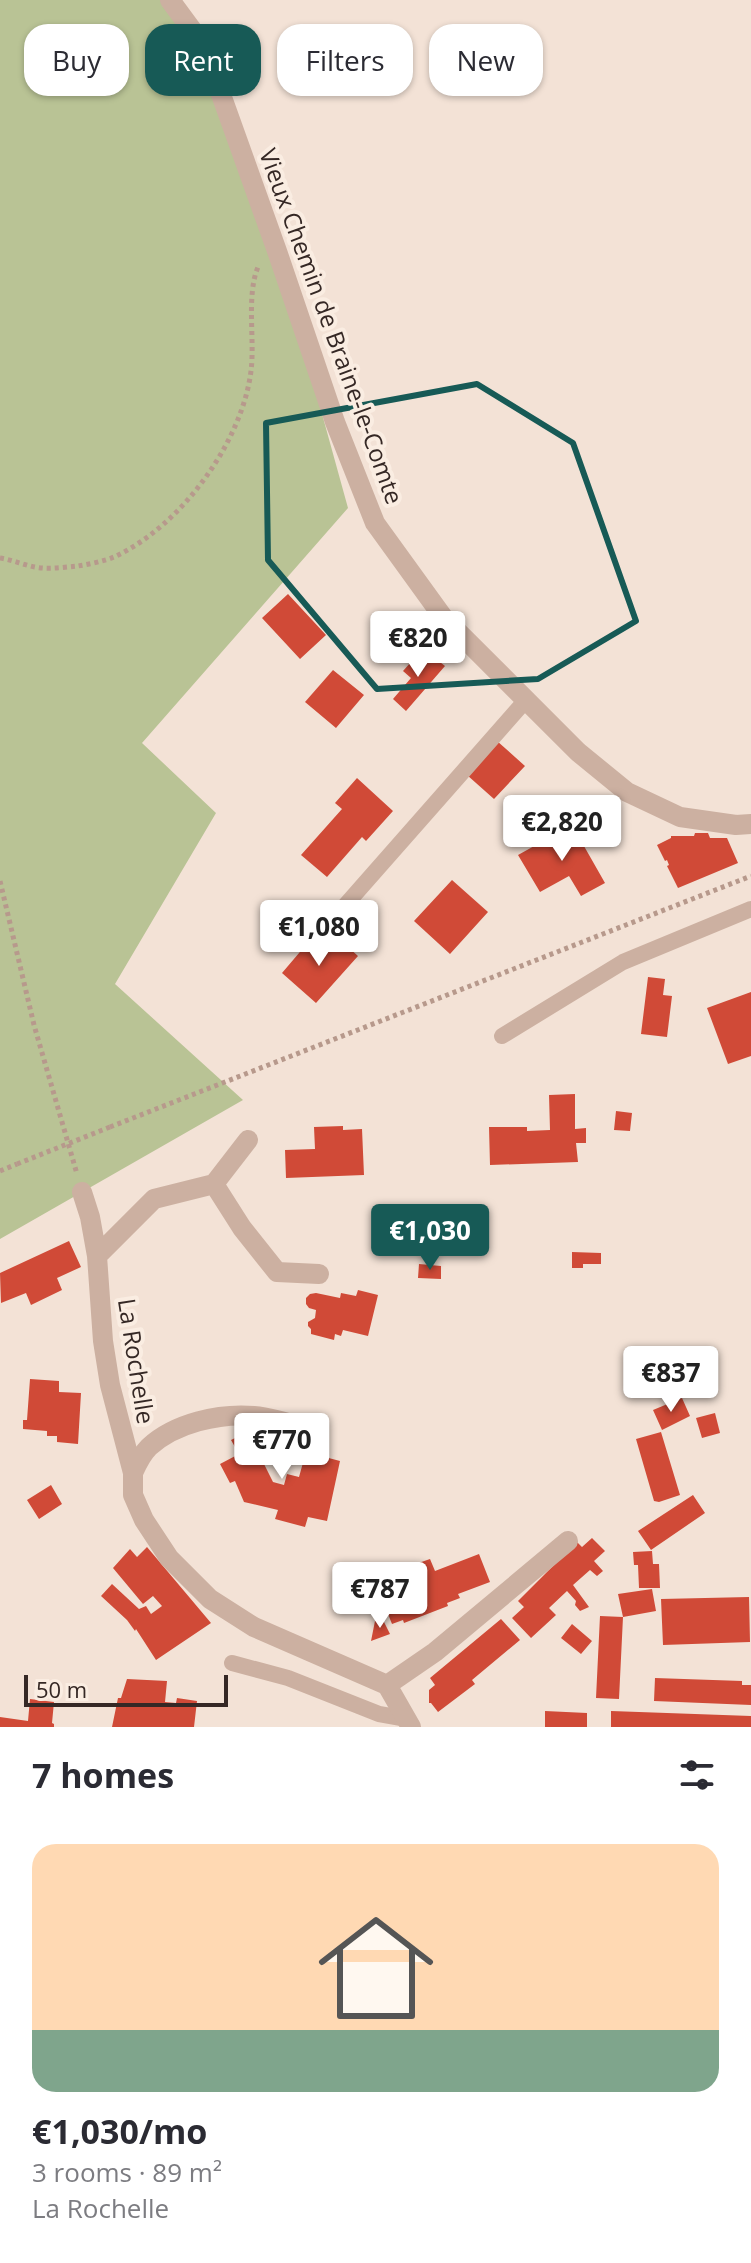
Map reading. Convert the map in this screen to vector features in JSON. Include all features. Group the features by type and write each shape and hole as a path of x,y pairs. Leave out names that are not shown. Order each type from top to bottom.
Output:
{"street":[{"name":"Vieux Chemin de Braine-le-Comte","path":"170,0 208,58 335,422 375,523 443,617 578,752 627,792 680,817 736,825 751,824"},
{"path":"97,1256 154,1199 214,1184 248,1140"},
{"path":"214,1184 242,1228 277,1272 319,1274"},
{"name":"La Rochelle","path":"82,1192 97,1256 103,1341 110,1385 133,1473 133,1495 144,1520 169,1558 210,1599 254,1627 387,1685"},
{"name":"La Rochelle","path":"133,1473 147,1449 163,1437 203,1421 253,1416 285,1421 314,1431"},
{"path":"409,1723 387,1685 435,1652 568,1541"}],"lane":[{"path":"327,926 526,700"},
{"path":"502,1036 623,962 751,909"},
{"path":"232,1663 288,1678 409,1723"}],"path":[{"path":"0,558 40,568 78,566 113,558 168,521 204,480 230,439 251,371 255,276 259,267 277,251"},
{"path":"0,1171 751,876"},
{"path":"0,881 34,1025 82,1192"}],"highlighted area":[{"path":"477,384 573,443 636,621 538,679 377,689 268,560 266,423"}],"green space":[{"path":"0,0 170,0 188,24 145,24 145,96 218,96 277,251 348,508 142,743 216,813 115,984 243,1100 0,1239"}],"building":[{"path":"288,594 326,635 300,659 262,618"},
{"path":"419,653 427,660 431,655 445,666 406,711 393,699 411,678 403,671"},
{"path":"333,670 364,695 336,728 305,702"},
{"path":"497,741 525,766 494,799 467,775"},
{"path":"357,778 393,811 366,841 362,837 327,877 301,855 342,809 335,803"},
{"path":"572,825 605,883 581,896 569,876 540,892 518,855"},
{"path":"695,833 708,833 710,838 727,838 738,863 678,888 667,860 657,845 671,836 694,836"},
{"path":"452,880 488,912 450,954 414,921"},
{"path":"320,939 330,948 339,939 358,956 316,1003 282,973 305,946 310,950"},
{"path":"648,977 665,979 663,995 672,996 667,1037 641,1034"},
{"path":"751,992 751,1056 728,1064 707,1008"},
{"path":"575,1094 575,1129 586,1128 586,1143 576,1143 578,1162 490,1165 489,1127 550,1130 549,1095"},
{"path":"616,1111 632,1113 630,1131 614,1130"},
{"path":"343,1126 343,1130 362,1129 364,1175 286,1178 285,1150 315,1149 314,1127"},
{"path":"403,1214 428,1237 417,1248 392,1225"},
{"path":"69,1241 81,1267 57,1278 62,1290 31,1305 26,1293 1,1303 0,1273"},
{"path":"572,1252 601,1253 601,1264 583,1264 583,1268 572,1268"},
{"path":"419,1264 441,1266 441,1279 418,1278"},
{"path":"358,1290 378,1295 368,1336 343,1330 341,1336 335,1334 334,1340 311,1334 308,1322 315,1318 316,1310 306,1304 310,1294 340,1298 341,1293 356,1296"},
{"path":"30,1379 59,1381 59,1392 81,1393 78,1444 57,1442 57,1436 47,1436 47,1431 23,1429 23,1420 27,1420"},
{"path":"682,1398 690,1416 662,1430 653,1410"},
{"path":"715,1413 720,1433 702,1438 696,1418"},
{"path":"259,1426 272,1451 260,1456 273,1482 284,1485 287,1474 299,1477 306,1452 340,1461 327,1521 308,1517 305,1527 275,1519 278,1510 244,1502 235,1481 230,1483 220,1464 239,1454 231,1440"},
{"path":"661,1432 680,1495 659,1502 654,1501 636,1439"},
{"path":"51,1485 62,1504 39,1519 27,1500"},
{"path":"693,1495 705,1513 651,1550 638,1531"},
{"path":"592,1538 605,1551 594,1561 603,1571 597,1576 590,1570 573,1585 589,1607 580,1611 567,1591 549,1608 556,1615 531,1638 512,1618 524,1607 518,1601 577,1542 582,1547"},
{"path":"147,1547 211,1623 156,1660 136,1629 101,1596 112,1584 139,1609 146,1606 151,1614 162,1606 153,1596 143,1604 113,1568 130,1549 137,1557"},
{"path":"652,1551 653,1564 659,1564 660,1588 639,1588 638,1565 634,1565 633,1552"},
{"path":"479,1554 490,1582 458,1594 460,1598 447,1603 448,1606 404,1623 403,1620 392,1624 384,1604 395,1599 384,1572 430,1559 435,1571"},
{"path":"652,1589 656,1611 623,1617 618,1594"},
{"path":"749,1597 750,1642 663,1645 661,1599"},
{"path":"600,1616 623,1617 619,1699 596,1698"},
{"path":"382,1618 390,1634 371,1641 375,1621"},
{"path":"501,1619 520,1640 472,1680 475,1684 438,1712 429,1703 429,1690 435,1685 430,1678"},
{"path":"572,1624 592,1641 581,1654 561,1638"},
{"path":"655,1678 742,1681 742,1685 751,1685 751,1705 654,1701"},
{"path":"127,1679 167,1681 165,1702 176,1703 177,1698 197,1701 194,1727 112,1727 118,1698 121,1698"},
{"path":"30,1699 54,1702 54,1727 0,1727 0,1717 28,1721"},
{"path":"545,1711 587,1713 587,1727 545,1727"},
{"path":"611,1711 751,1716 751,1727 611,1727"}]}
